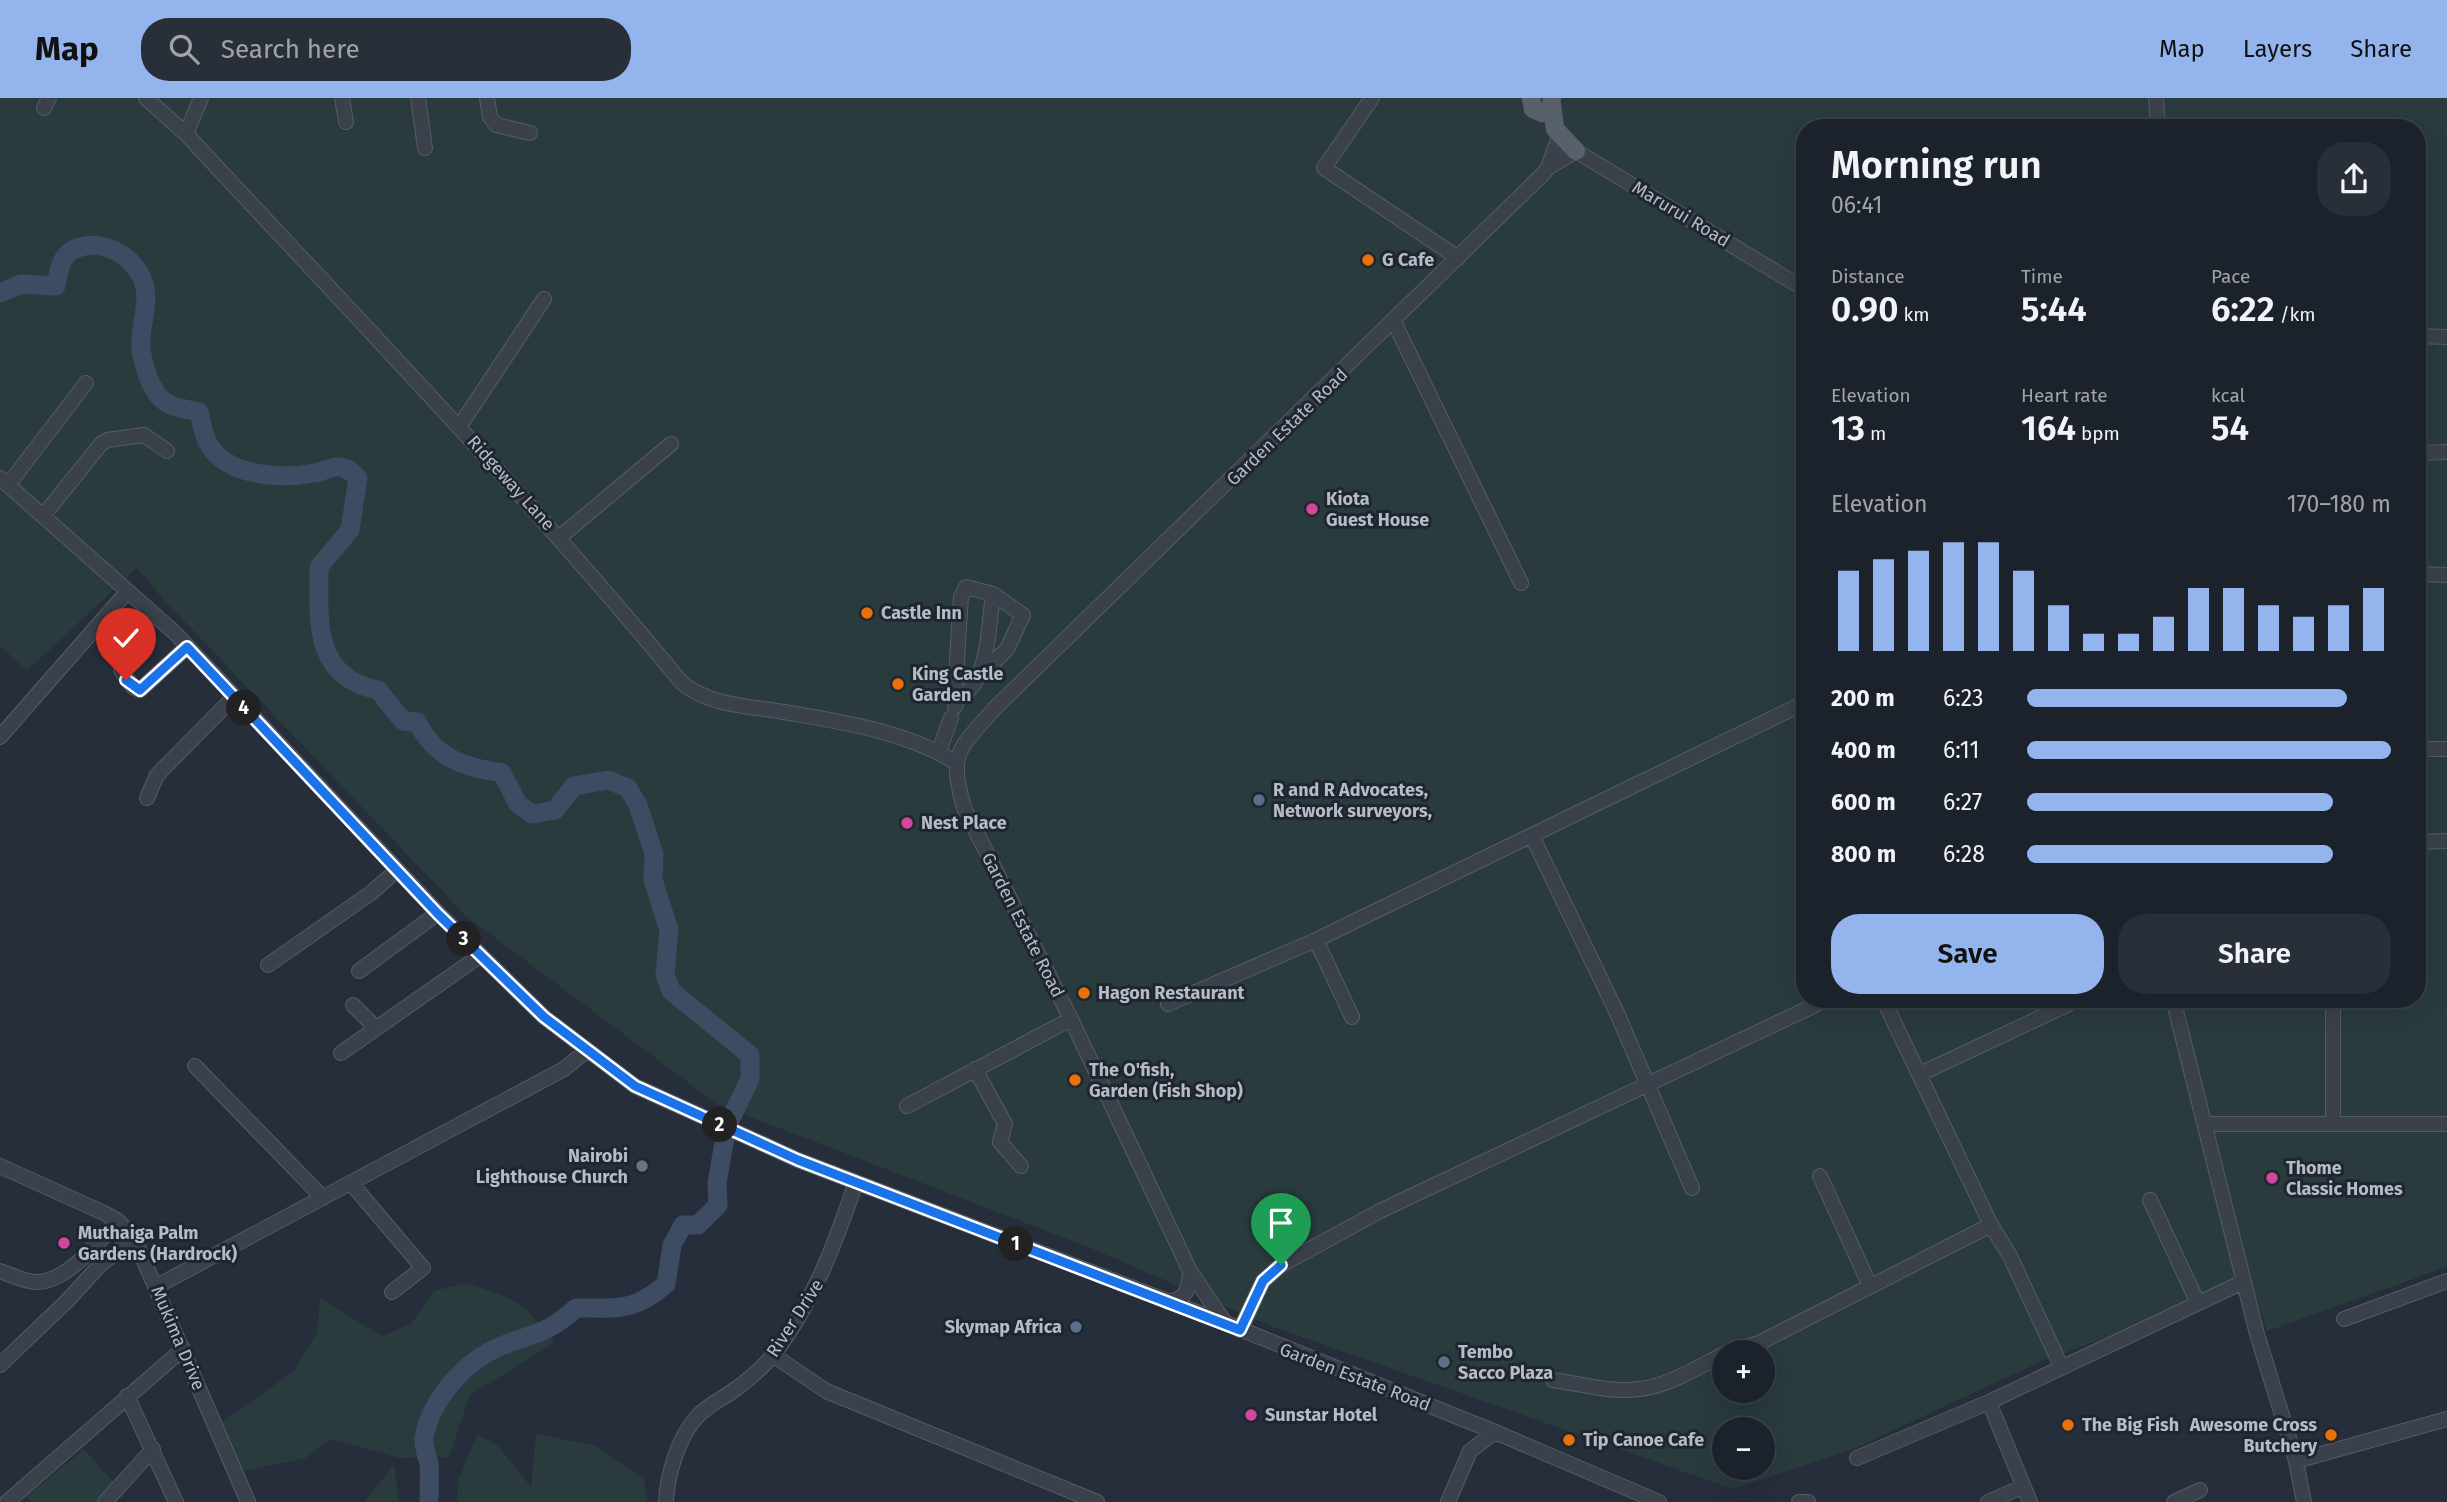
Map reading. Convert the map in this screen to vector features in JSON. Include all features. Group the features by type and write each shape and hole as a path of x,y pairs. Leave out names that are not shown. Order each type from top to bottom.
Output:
{"main road":[{"name":"Garden Estate Road","path":"1542,101 1557,133"},
{"name":"Marurui Road","path":"1557,133 1576,151"}],"street":[{"name":"Ridgeway Lane","path":"146,98 186,134 459,427 560,537 692,691 715,700 909,739 939,751 955,762"},
{"path":"186,134 201,98"},
{"path":"342,98 346,122"},
{"path":"418,98 425,148"},
{"path":"488,98 490,117 496,124 530,133"},
{"path":"1372,98 1324,168 1458,258"},
{"path":"2156,98 2157,119"},
{"name":"Garden Estate Road","path":"1557,133 1548,168 1394,322 994,709 955,762 964,808 1070,1019 1190,1271 1225,1323 1495,1432 1658,1502"},
{"path":"1548,168 1576,151"},
{"name":"Marurui Road","path":"1576,151 1796,284"},
{"path":"459,427 544,299"},
{"path":"1394,322 1521,583"},
{"path":"2426,336 2447,337"},
{"path":"86,383 4,482 187,647 438,914 544,1017 635,1086 764,1142 798,1160 1225,1323"},
{"path":"43,516 81,466 107,440 144,435 167,451"},
{"path":"560,537 671,444"},
{"path":"2426,453 2447,452"},
{"path":"2426,574 2447,575"},
{"path":"939,751 955,707 961,597 966,587 993,594 1023,615 1007,649 955,707"},
{"path":"0,737 127,592"},
{"path":"981,675 993,594"},
{"path":"121,670 126,680 140,690 187,647"},
{"path":"146,798 157,775 234,697"},
{"path":"1168,1004 1316,940 1796,707"},
{"path":"2426,749 2447,749"},
{"path":"1532,836 1617,1013 1692,1188"},
{"path":"2426,842 2447,841"},
{"path":"268,965 371,893 397,870"},
{"path":"359,971 438,914"},
{"path":"1316,940 1352,1017"},
{"path":"341,1054 481,956"},
{"path":"353,1005 376,1028"},
{"path":"1240,1330 1263,1281 1281,1265 1380,1211 1809,1008"},
{"path":"1888,1008 2061,1366"},
{"path":"1920,1074 2060,1008"},
{"path":"2175,1008 2207,1124 2244,1282 2296,1461 2304,1502"},
{"path":"2333,1008 2333,1124"},
{"path":"906,1106 1070,1019"},
{"path":"157,1286 564,1069 586,1051"},
{"path":"195,1066 323,1198"},
{"path":"975,1069 1004,1124 1000,1142 1021,1167"},
{"path":"2207,1124 2447,1124"},
{"name":"Mukima Drive","path":"0,1166 118,1221 134,1238 248,1502"},
{"path":"1820,1176 1870,1286"},
{"name":"River Drive","path":"666,1502 677,1453 696,1417 746,1381 773,1355 823,1274 856,1182"},
{"path":"351,1183 423,1268 392,1292"},
{"path":"2150,1199 2197,1301"},
{"path":"0,1271 31,1281 49,1279 76,1264 118,1221"},
{"path":"1765,1340 1992,1225"},
{"path":"0,1365 100,1265 134,1238"},
{"path":"1168,1302 1182,1298 1187,1292 1190,1271"},
{"path":"2344,1319 2447,1281"},
{"path":"1857,1458 1989,1402 2197,1301 2244,1282"},
{"path":"7,1502 183,1349"},
{"path":"773,1355 826,1391 1097,1502"},
{"path":"1553,1380 1604,1388 1639,1389 1677,1377 1712,1360"},
{"path":"127,1396 176,1502"},
{"path":"1989,1402 2030,1502"},
{"path":"1460,1418 1470,1451"},
{"path":"2296,1461 2447,1419"},
{"path":"1448,1502 1470,1451 1495,1432"},
{"path":"105,1502 153,1449"},
{"path":"1988,1502 2022,1486"},
{"path":"2174,1502 2200,1490"},
{"path":"1799,1502 1808,1502"}],"shaded area":[{"path":"0,98 2447,98 2447,1267 2267,1331 2252,1284 2042,1361 1851,1450 1775,1475 1775,1417 1712,1417 1712,1480 1760,1480 1733,1489 1268,1325 1093,1249 717,1104 466,916 163,599 137,568 27,671 0,646"},
{"path":"466,1283 517,1303 534,1318 554,1343 470,1395 449,1457 400,1458 330,1439 306,1458 239,1472 217,1426 295,1370 317,1332 320,1298 382,1336 411,1324 434,1291"},
{"path":"477,1434 498,1446 531,1487 536,1434 593,1445 644,1478 647,1502 457,1502 458,1482"},
{"path":"84,1449 118,1487 104,1502 31,1502 26,1497"},
{"path":"394,1465 399,1502 364,1502"}],"waterway":[{"path":"0,293 21,284 56,286 63,260 75,249 94,245 113,250 130,261 145,286 146,304 141,348 152,385 158,396 168,404 199,412 207,440 220,458 231,465 258,474 301,475 340,467 358,478 350,530 319,567 320,626 330,659 341,673 357,683 378,690 403,721 417,722 442,753 463,764 502,773 518,804 532,814 555,810 574,786 608,780 628,788 638,805 654,854 653,880 669,930 665,974 671,991 750,1055 750,1079 731,1118"},
{"path":"429,1502 429,1464 424,1438 434,1409 452,1383 463,1371 488,1353 549,1328 576,1308 614,1308 634,1304 666,1284 672,1245 683,1225 698,1225 718,1205 717,1183 725,1137"}],"place":[{"name":"G Cafe","path":"1368,260"},
{"name":"Kiota Guest House","path":"1312,509"},
{"name":"Castle Inn","path":"867,613"},
{"name":"King Castle Garden","path":"898,684"},
{"name":"R and R Advocates, Network surveyors,","path":"1259,800"},
{"name":"Nest Place","path":"907,823"},
{"name":"Hagon Restaurant","path":"1084,993"},
{"name":"The O'fish, Garden (Fish Shop)","path":"1075,1080"},
{"name":"Nairobi Lighthouse Church","path":"642,1166"},
{"name":"Thome Classic Homes","path":"2272,1178"},
{"name":"Muthaiga Palm Gardens (Hardrock)","path":"64,1243"},
{"name":"Skymap Africa","path":"1076,1327"},
{"name":"Tembo Sacco Plaza","path":"1444,1362"},
{"name":"Sunstar Hotel","path":"1251,1415"},
{"name":"The Big Fish","path":"2068,1425"},
{"name":"Awesome Cross Butchery","path":"2331,1435"},
{"name":"Tip Canoe Cafe","path":"1569,1440"}],"route":[{"path":"126,680 140,690 149,685 187,647 438,914 544,1017 601,1063 635,1086 693,1114 764,1142 798,1160 1240,1330 1256,1292 1263,1281 1281,1265"}]}
